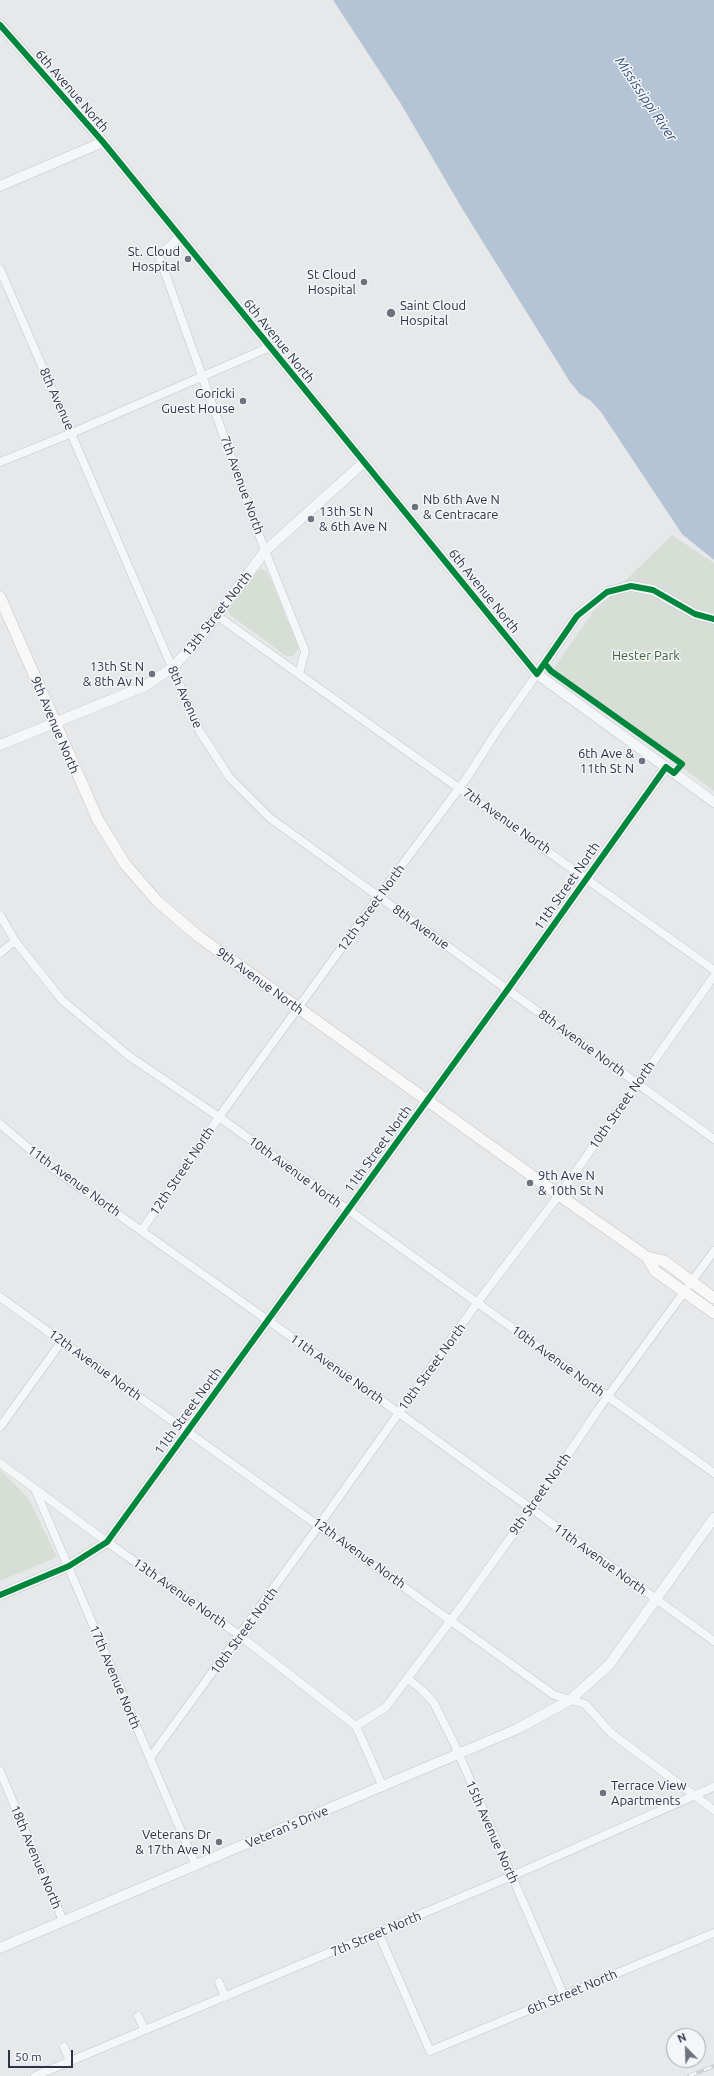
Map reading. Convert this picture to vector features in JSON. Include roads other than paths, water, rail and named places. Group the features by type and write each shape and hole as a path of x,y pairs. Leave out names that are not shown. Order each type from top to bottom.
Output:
{"main road":[{"name":"9th Avenue North","path":"0,597 98,820 110,843 142,885 174,916 198,936 647,1257 664,1261 714,1298"},
{"name":"9th Avenue North","path":"647,1257 655,1271 714,1313"}],"street":[{"name":"6th Avenue North","path":"0,25 103,142 363,463 537,674 714,802"},
{"path":"0,186 103,142"},
{"name":"7th Avenue North","path":"180,236 159,256 265,551 305,651 299,674"},
{"name":"8th Avenue","path":"0,269 200,732 230,778 270,818 508,990"},
{"path":"0,462 72,433 270,347"},
{"name":"13th Street North","path":"0,745 145,686 172,668 200,638 265,551 363,463"},
{"name":"12th Street North","path":"142,1230 219,1117 378,896 459,788 577,616 607,592 631,586 653,590 695,614 714,619"},
{"name":"7th Avenue North","path":"216,615 586,877 714,970"},
{"name":"11th Street North","path":"107,1542 347,1209 508,990 586,877 666,767"},
{"name":"10th Avenue North","path":"0,915 14,941 62,1000 129,1056 219,1117 714,1473"},
{"path":"0,953 14,941"},
{"name":"10th Street North","path":"150,1758 320,1525 477,1303 559,1195 714,976"},
{"name":"8th Avenue North","path":"508,990 714,1139"},
{"name":"11th Avenue North","path":"0,1124 51,1167 268,1320 714,1641"},
{"name":"9th Street North","path":"356,1726 386,1707 452,1620 531,1509 608,1396 714,1251"},
{"name":"12th Avenue North","path":"0,1297 320,1525 554,1695 585,1704 611,1733 714,1810"},
{"path":"0,1428 62,1341"},
{"name":"13th Avenue North","path":"0,1463 107,1542 239,1634 356,1726"},
{"name":"17th Avenue North","path":"35,1489 196,1866"},
{"name":"Veteran's Drive","path":"0,1948 517,1729 570,1700 609,1665 714,1518"},
{"path":"0,1595 69,1566 107,1542"},
{"name":"15th Avenue North","path":"407,1678 422,1690 434,1703 458,1754 564,1996"},
{"path":"356,1726 383,1787"},
{"name":"18th Avenue North","path":"0,1771 62,1922"},
{"name":"7th Street North","path":"35,2076 512,1876 714,1787"},
{"name":"6th Street North","path":"378,1932 430,2051 714,1933"},
{"path":"219,1982 225,1996"},
{"path":"138,2016 145,2030"},
{"path":"64,2047 70,2061"}],"water":[{"name":"Mississippi River","path":"333,0 714,0 714,560 682,534 601,412 591,401 580,394 570,382 463,210 401,104"}],"railway":[{"path":"689,2076 714,2066"}],"place":[{"name":"St. Cloud Hospital","path":"188,259"},
{"name":"St Cloud Hospital","path":"364,282"},
{"name":"Saint Cloud Hospital","path":"391,313"},
{"name":"Goricki Guest House","path":"243,401"},
{"name":"Nb 6th Ave N & Centracare","path":"415,507"},
{"name":"13th St N & 6th Ave N","path":"311,519"},
{"name":"13th St N & 8th Av N","path":"152,674"},
{"name":"6th Ave & 11th St N","path":"642,761"},
{"name":"9th Ave N & 10th St N","path":"530,1183"},
{"name":"Terrace View Apartments","path":"603,1793"},
{"name":"Veterans Dr & 17th Ave N","path":"219,1842"}],"park label":[{"name":"Hester Park","path":"646,656"}]}
